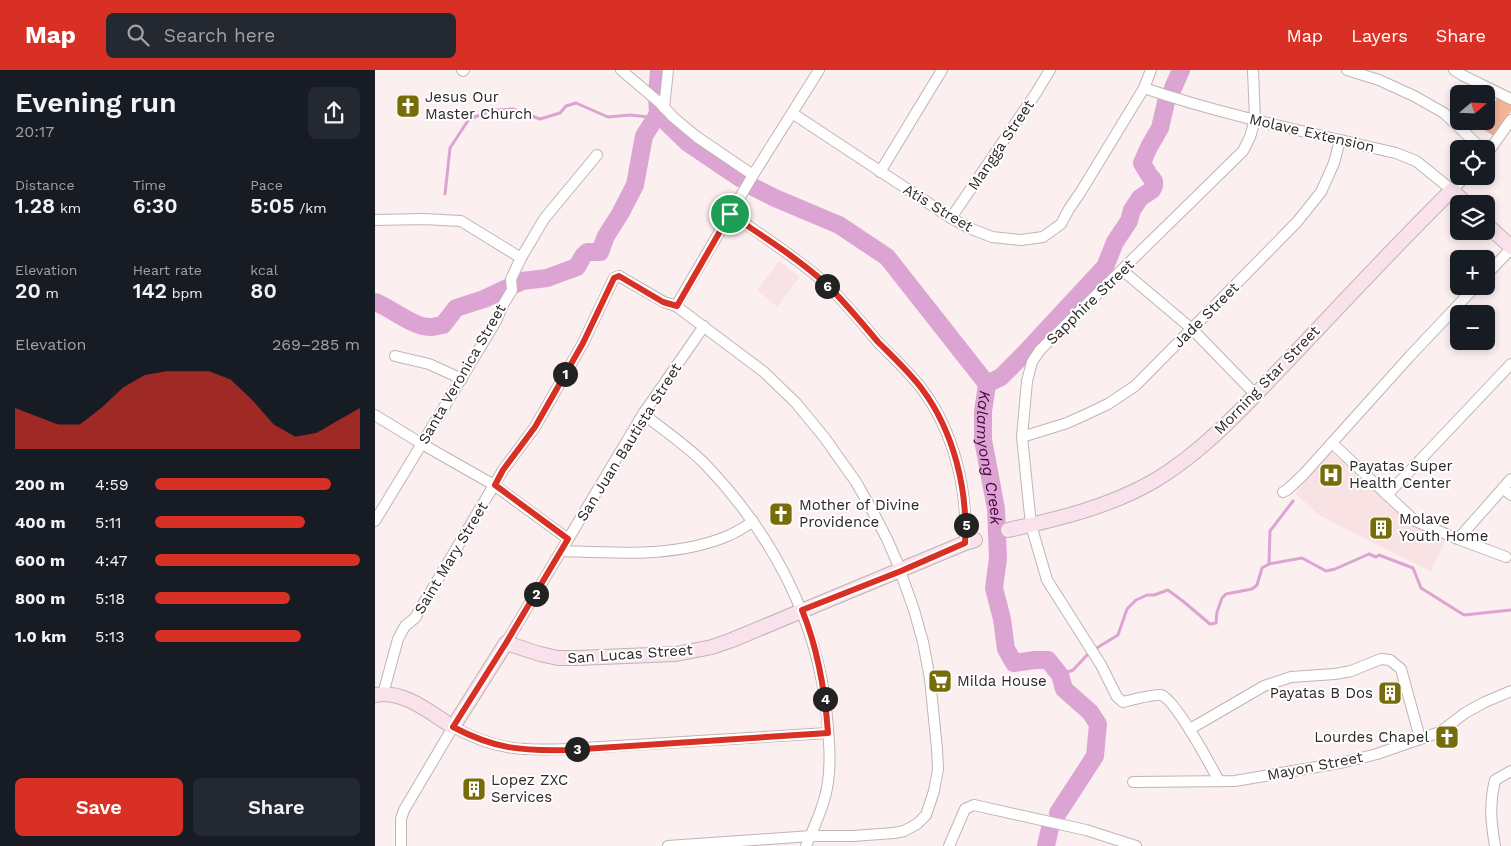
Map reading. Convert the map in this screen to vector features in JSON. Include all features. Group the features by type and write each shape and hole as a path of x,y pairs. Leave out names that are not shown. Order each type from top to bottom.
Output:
{"street":[{"path":"621,70 697,137 753,174"},
{"path":"659,103 668,70"},
{"path":"677,306 753,174 819,70"},
{"path":"880,172 942,70"},
{"name":"Mangga Street","path":"951,218 1036,93 1049,70"},
{"name":"Atis Street","path":"792,113 880,172 969,228 991,237 1021,240 1043,237 1061,224 1144,88 1151,70"},
{"path":"1253,70 1255,120"},
{"path":"1347,70 1379,80 1415,96 1445,113 1473,140"},
{"path":"1454,70 1462,76 1511,99"},
{"name":"Molave Extension","path":"1144,88 1255,120 1396,153 1416,162 1457,195"},
{"name":"Sapphire Street","path":"1190,729 1162,696 1123,702 1119,700 1093,652 1047,580 1031,525 1022,437 1027,381 1033,362 1041,350 1243,151 1255,120"},
{"path":"1495,141 1511,120"},
{"name":"Jade Street","path":"1022,437 1067,423 1108,404 1135,386 1297,222 1321,192 1334,163 1340,140"},
{"name":"Santa Veronica Street","path":"376,515 422,444 495,323 512,290 511,279 544,219 597,155"},
{"name":"Morning Star Street","path":"1031,525 1112,502 1154,481 1185,460 1256,394 1457,185"},
{"path":"730,214 791,256 825,283 922,390 939,416 953,450 965,498 966,523 970,541"},
{"path":"375,220 423,219 461,221 521,258"},
{"path":"1495,233 1511,248 1495,266"},
{"path":"1122,270 1192,329 1256,394"},
{"name":"Saint Mary Street","path":"379,695 398,639 405,626 415,618 509,462 535,427 583,343 614,278 619,276 663,302 677,306 764,372 796,403 824,436 860,489 887,539 901,571 923,642 930,679 938,769 934,791 925,814 917,824 904,831 851,841 668,846"},
{"path":"1283,492 1303,475 1468,295"},
{"name":"San Juan Bautista Street","path":"401,846 401,819 404,810 643,414 704,326"},
{"path":"395,356 429,364 462,379"},
{"path":"1387,495 1511,364"},
{"path":"643,414 703,463 731,493 772,548 802,610 822,680 829,757 828,781 824,802 809,841"},
{"path":"375,415 495,485 568,539"},
{"path":"1332,443 1415,520 1457,539 1506,557"},
{"path":"1457,539 1507,492 1511,480"},
{"path":"561,551 620,553 677,550 723,538 753,521"},
{"path":"1008,530 1031,525"},
{"name":"San Lucas Street","path":"506,643 558,658 676,654 703,649 732,640 970,541"},
{"path":"1219,781 1190,729 1265,686 1291,677 1335,674 1351,671 1381,659 1390,660 1401,669 1420,738"},
{"name":"Mayon Street","path":"1133,782 1250,779 1345,762 1377,754 1440,732 1465,713 1511,691"},
{"path":"379,695 398,696 410,700 472,737 506,747 529,750 568,750 828,733"},
{"path":"1495,846 1490,814 1493,789 1495,780 1511,771"},
{"path":"949,846 965,809 975,805 1086,830 1136,846"}],"shaded area":[{"path":"1498,97 1511,104 1511,111 1495,137 1484,130 1495,130 1495,102"},
{"path":"779,261 800,277 777,307 757,290"},
{"path":"1331,452 1425,531 1447,536 1431,571 1319,515 1295,493"}],"waterway":[{"name":"Kalamyong Creek","path":"659,70 658,114 688,143 740,178"},
{"path":"1173,88 1181,70"},
{"path":"987,384 1001,377 1105,267 1115,242 1129,221 1132,210 1140,198 1152,190 1154,186 1154,181 1142,163 1160,128 1166,102"},
{"path":"496,110 513,109 540,119 560,113 566,106 576,103 608,117 630,115 649,117 658,114"},
{"path":"445,194 450,148 469,119 486,113"},
{"path":"375,302 417,324 431,327 443,325 456,308 484,299 522,281 547,278 577,267 587,252 600,252 606,236 635,185 644,136 658,114"},
{"name":"Kalamyong Creek","path":"753,187 839,225 887,257 987,384 983,412 983,440 996,509 998,558 994,588 1002,619 1006,649 1014,663 1048,660 1060,675 1064,689 1090,712 1098,724 1095,756 1058,813"},
{"path":"1269,564 1270,531 1293,501"},
{"path":"1060,675 1073,670 1090,652 1118,635 1127,609 1136,600 1168,590 1210,624 1216,623 1217,612 1222,598 1226,594 1252,589 1257,585 1262,568 1269,564 1302,558 1326,571 1369,554 1376,557 1379,555 1413,568 1421,588 1464,615 1511,610"},
{"path":"1046,846 1050,828"}],"place":[{"name":"Jesus Our Master Church","path":"408,106"},
{"name":"Payatas Super Health Center","path":"1331,475"},
{"name":"Mother of Divine Providence","path":"781,514"},
{"name":"Molave Youth Home","path":"1381,528"},
{"name":"Milda House","path":"940,681"},
{"name":"Payatas B Dos","path":"1390,693"},
{"name":"Lourdes Chapel","path":"1447,737"},
{"name":"Lopez ZXC Services","path":"474,789"}],"route":[{"path":"730,214 791,256 825,283 922,390 939,416 953,450 965,498 965,543 901,571 802,610 819,665 828,733 568,750 529,750 506,747 472,737 453,727 568,539 495,485 503,470 535,427 583,343 614,278 619,276 663,302 677,306 730,214"}]}
